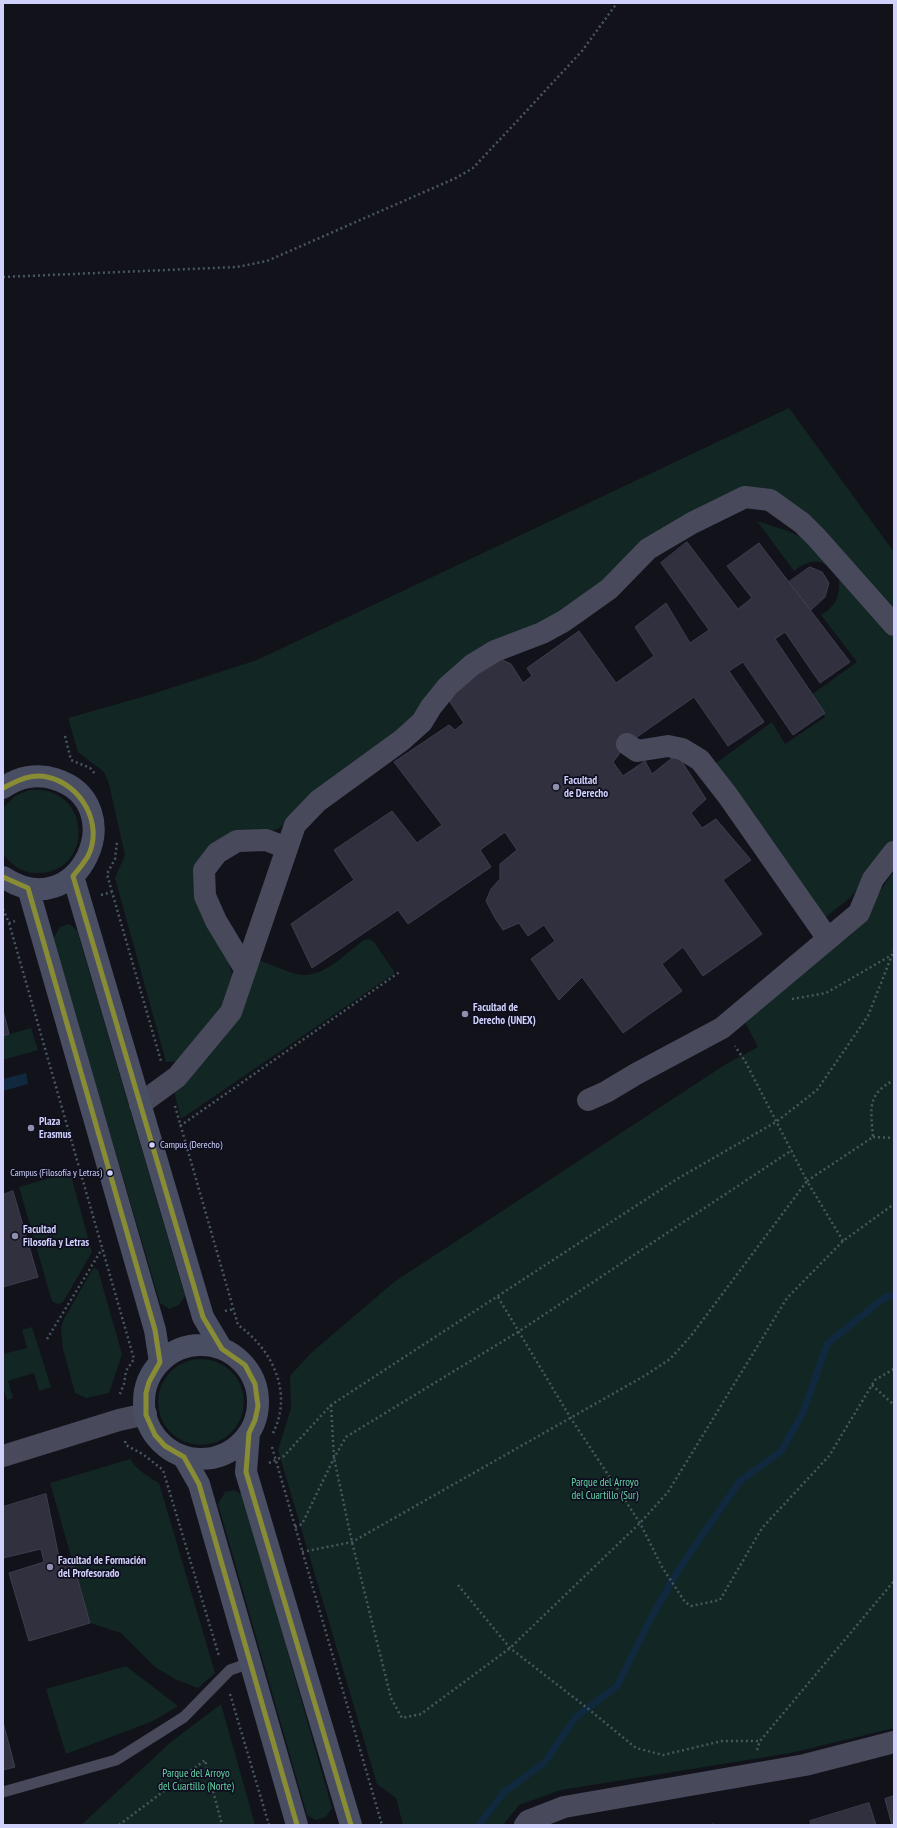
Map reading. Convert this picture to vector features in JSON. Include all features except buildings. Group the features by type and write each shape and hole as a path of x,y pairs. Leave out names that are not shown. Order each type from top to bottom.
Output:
{"main road":[{"path":"3,788 17,780 43,776 60,780 81,797 92,816 94,838 85,863 73,876 52,887 28,888 11,882 3,877"},
{"path":"73,876 203,1317 222,1349"},
{"path":"28,888 155,1330 160,1362"},
{"path":"249,1433 233,1449 220,1456 205,1459 183,1456 168,1448 156,1437 146,1414 144,1398 147,1383 160,1362 172,1353 187,1346 203,1345 222,1349 245,1365 255,1384 258,1399 257,1413 249,1433 246,1472 351,1825"},
{"path":"183,1456 199,1484 296,1825"}],"street":[{"path":"140,1104 177,1077 231,1012 283,854 287,848 295,825 318,801 402,740 422,722 431,706 448,686 472,664 494,651 542,634 564,621 609,589 648,549 692,523 745,497 770,500 802,523 894,625"},
{"path":"627,744 637,751 668,746 682,749 700,760 728,796 828,939"},
{"path":"244,969 216,921 205,896 204,870 217,853 237,841 266,840 287,848"},
{"path":"588,1100 606,1092 636,1074 722,1028 758,996 859,913 873,879 894,852"},
{"path":"3,1456 119,1420 146,1414"},
{"path":"525,1825 528,1821 564,1807 805,1765 894,1742"}],"lane":[{"path":"3,1792 116,1760 184,1717 230,1670 250,1663"}],"path":[{"path":"3,277 237,267 267,261 456,178 473,168 582,51 618,3"},
{"path":"66,736 72,760 90,768 98,778"},
{"path":"117,838 115,859 107,874 238,1324 249,1332 279,1376 282,1393 281,1411 270,1441 382,1825"},
{"path":"81,902 112,892"},
{"path":"8,923 134,1359 126,1371 121,1394 114,1400 126,1445 144,1455 163,1470 269,1825"},
{"path":"276,1460 284,1456 331,1405 498,1297 677,1178 776,1122 817,1090 868,1016 894,950"},
{"path":"758,996 794,1000 826,993 891,956"},
{"path":"180,1126 401,971"},
{"path":"722,1028 745,1061 807,1181 843,1241"},
{"path":"873,1137 870,1106 881,1088 894,1080"},
{"path":"302,1552 352,1542 625,1387 670,1359 690,1337 807,1181 873,1137 894,1138"},
{"path":"295,1527 302,1524 334,1458 346,1437 518,1332 792,1150"},
{"path":"331,1405 334,1458 352,1542 391,1698 402,1718 421,1714 510,1648 640,1523 668,1492 787,1298 843,1241 894,1204"},
{"path":"47,1339 102,1248"},
{"path":"498,1297 570,1417 640,1523 662,1567 685,1602 690,1606 720,1600 762,1528 829,1456 875,1380 894,1369"},
{"path":"872,1385 894,1405"},
{"path":"748,1775 760,1741 894,1581"},
{"path":"458,1585 510,1648 636,1748 663,1755 722,1741 760,1741"},
{"path":"119,1825 205,1760 222,1825"},
{"path":"712,1825 717,1825"}],"green space":[{"path":"789,408 894,552 894,613 785,510 729,501 638,559 443,689 368,756 278,829 202,861 232,975 221,1012 180,1061 166,1062 115,878 125,855 109,784 104,772 78,752 68,718 149,695 257,660"},
{"path":"757,521 785,530 811,541 894,637 894,841 876,867 850,898 823,919 712,766 772,722 785,744 825,717 811,695 857,662 821,615 834,604 838,596 839,579 829,567 819,562 808,563 794,571"},
{"path":"29,790 50,792 65,801 75,814 79,830 77,846 69,860 55,870 36,873 26,872 10,862 3,854 3,808 15,796"},
{"name":"Parque del Arroyo del Cuartillo (Sur)","path":"894,871 894,1728 791,1753 561,1790 519,1805 503,1825 403,1825 396,1798 377,1784 278,1450 291,1408 290,1376 311,1353 394,1282 726,1064 758,1047 743,1018 859,922"},
{"path":"69,924 77,930 185,1296 179,1305 169,1309 160,1303 53,939 60,927"},
{"path":"369,939 374,942 395,973 181,1119 174,1091 258,960 297,974 311,975 327,968 364,940"},
{"path":"31,1028 38,1050 3,1060 3,1036"},
{"path":"70,1172 92,1252 63,1302 58,1304 53,1302 51,1298 19,1187"},
{"path":"95,1268 98,1270 122,1354 109,1393 86,1398 75,1393 63,1349 61,1328 64,1319 92,1270"},
{"path":"32,1327 51,1387 39,1391 34,1373 8,1381 13,1398 7,1400 3,1387 3,1354 27,1348 22,1330"},
{"path":"201,1359 217,1362 225,1366 237,1378 241,1386 244,1402 241,1418 237,1426 225,1438 217,1442 201,1445 185,1442 177,1438 165,1426 161,1418 158,1402 161,1386 165,1378 177,1366 185,1362"},
{"path":"130,1459 139,1470 159,1483 215,1673 198,1688 175,1679 155,1667 121,1633 90,1623 50,1483"},
{"path":"234,1490 243,1495 332,1808 326,1817 316,1820 307,1815 218,1504 225,1492"},
{"path":"126,1666 178,1706 153,1721 66,1754 46,1689"},
{"name":"Parque del Arroyo del Cuartillo (Norte)","path":"221,1704 255,1825 81,1825 171,1742"}],"water":[{"path":"26,1073 28,1084 3,1091 3,1079"}],"waterway":[{"path":"479,1825 504,1792 544,1763 576,1717 617,1686 651,1618 677,1572 739,1482 781,1451 803,1413 827,1344 884,1298 894,1295"}],"transit line":[{"path":"3,788 24,778 35,776 47,777 59,781 70,788 79,797 86,807 91,819 93,831 92,844 88,856 73,876 203,1317 222,1349 245,1365 255,1384 258,1406 255,1420 249,1433 246,1472 351,1825"},
{"path":"3,877 28,888 155,1330 160,1362 149,1382 146,1393 146,1415 155,1435 165,1446 184,1457 199,1484 297,1825"}],"place":[{"name":"Facultad de Derecho","path":"556,787"},
{"name":"Facultad de Derecho (UNEX)","path":"465,1014"},
{"name":"Plaza Erasmus","path":"31,1128"},
{"name":"Campus (Derecho)","path":"152,1145"},
{"name":"Campus (Filosofía y Letras)","path":"110,1173"},
{"name":"Facultad Filosofía y Letras","path":"15,1236"},
{"name":"Facultad de Formación del Profesorado","path":"50,1567"}]}
